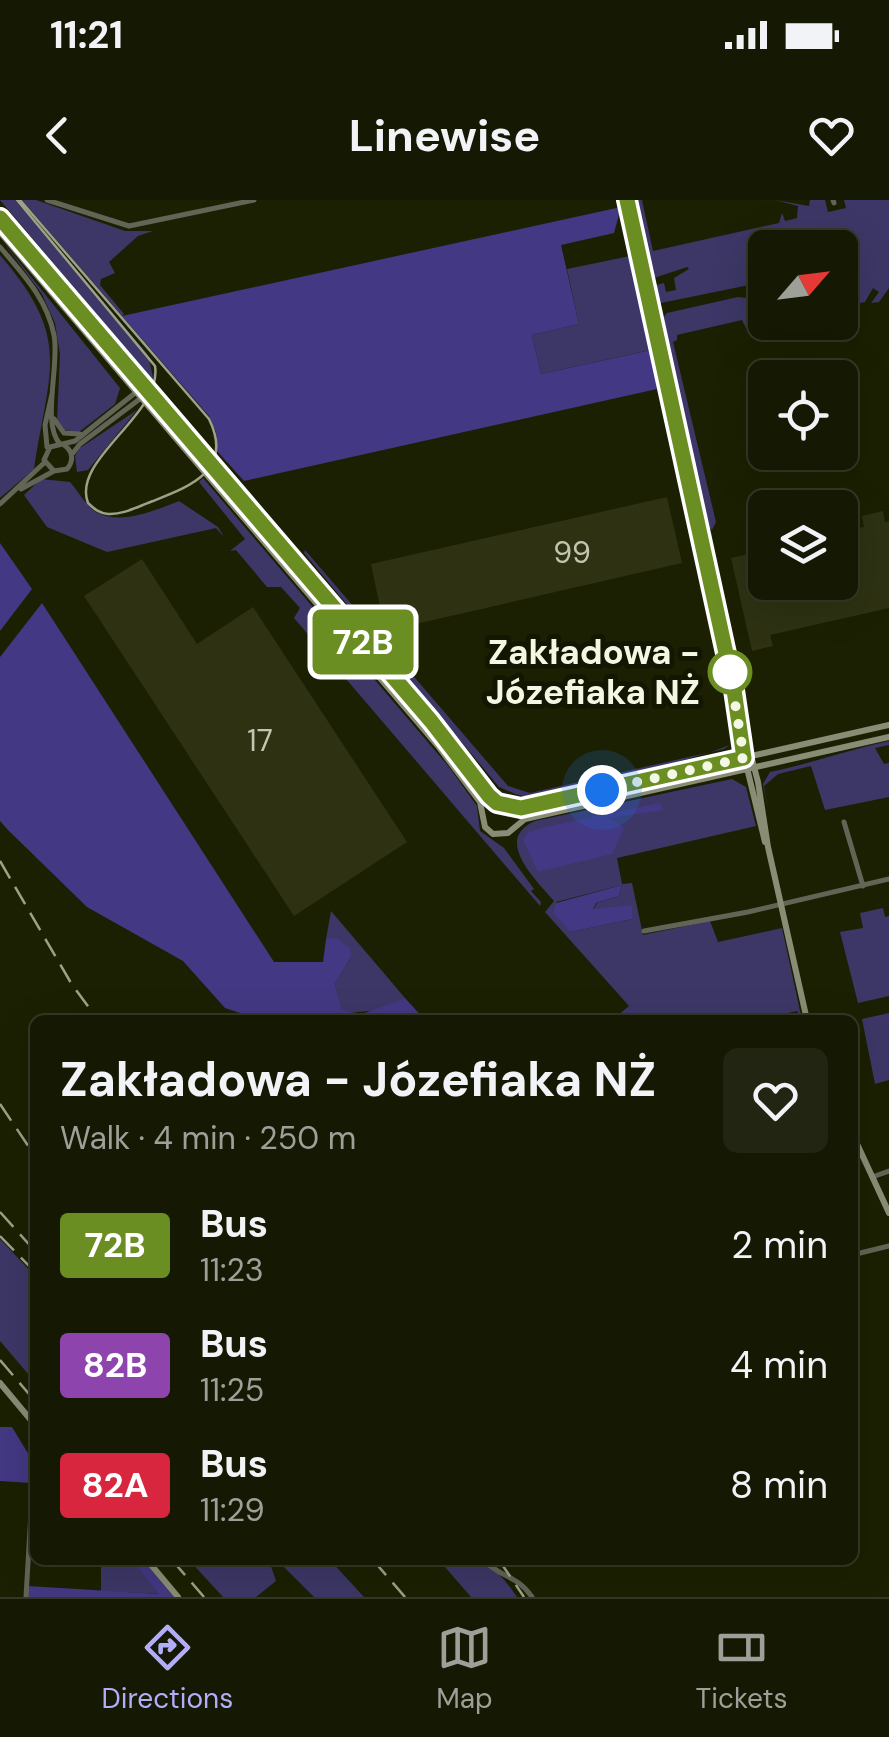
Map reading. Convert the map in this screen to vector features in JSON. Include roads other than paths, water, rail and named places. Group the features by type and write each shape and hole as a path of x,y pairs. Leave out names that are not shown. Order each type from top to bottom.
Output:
{"street":[{"path":"46,200 130,226 254,200"},
{"path":"627,200 806,1015"},
{"path":"0,218 497,803 511,808 889,725"},
{"path":"0,232 440,750 484,812 485,828 496,836 508,833 515,824 889,737"},
{"path":"0,247 47,311 56,347 52,432 72,456"},
{"path":"14,493 54,471 67,469 80,444 146,389"},
{"path":"0,504 39,470 44,460 46,420 53,391"},
{"path":"46,450 83,434 138,396"},
{"path":"52,414 64,433 83,434"},
{"path":"44,460 54,471"},
{"path":"484,812 497,803"},
{"path":"511,808 515,824"},
{"path":"844,822 863,886"},
{"path":"644,931 889,880"},
{"path":"858,1146 889,1213"},
{"path":"872,1177 889,1172"},
{"path":"858,1253 889,1246"},
{"path":"0,1383 30,1419"},
{"path":"26,1597 30,1529"},
{"path":"151,1565 178,1597"},
{"path":"489,1565 520,1580 532,1597"}],"tram line":[{"path":"17,200 155,366 154,384 146,401 92,470 86,486 88,503 102,513 119,513 194,482 205,474 216,451 209,419 20,200"}],"railway":[{"path":"0,861 71,983 94,1015"},
{"path":"0,1104 30,1149"},
{"path":"0,1212 30,1245"},
{"path":"0,1236 30,1267"},
{"path":"0,1360 30,1395"},
{"path":"176,1565 204,1597"},
{"path":"377,1565 405,1597"},
{"path":"502,1565 524,1597"}],"place":[{"name":"Zakładowa - Józefiaka NŻ","path":"730,672"}]}
